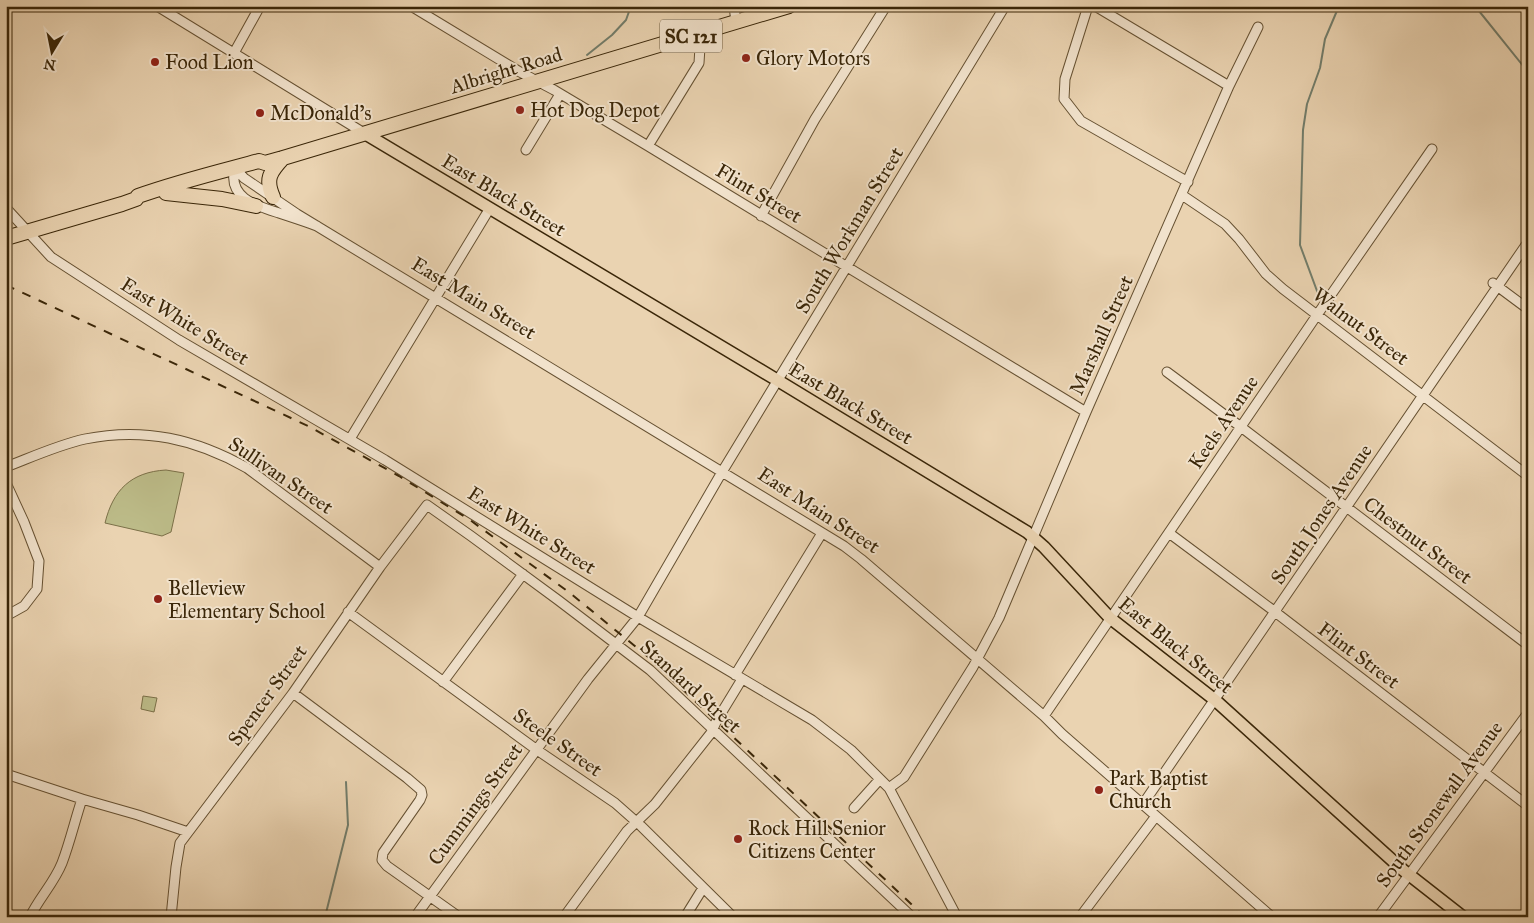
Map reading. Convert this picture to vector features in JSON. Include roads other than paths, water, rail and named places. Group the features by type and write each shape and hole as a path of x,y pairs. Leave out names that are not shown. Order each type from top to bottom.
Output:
{"highway":[{"name":"Albright Road","path":"236,172 259,161 265,163 283,158 789,6"},
{"path":"273,197 269,189 269,178 274,168 283,158"},
{"path":"6,238 122,204 136,199 138,196 236,172"},
{"path":"136,199 140,200 166,193 197,181"},
{"path":"166,193 222,199 256,206"}],"main road":[{"name":"East Black Street","path":"364,133 777,380 1033,537 1044,546 1110,618 1215,700 1408,875 1463,917"}],"street":[{"name":"East Black Street","path":"157,6 364,133"},
{"path":"234,53 260,6"},
{"name":"Flint Street","path":"411,6 648,146 1086,412"},
{"path":"734,6 736,22"},
{"path":"761,216 815,119 886,6"},
{"name":"South Workman Street","path":"638,617 777,380 1006,6"},
{"path":"1088,6 1065,79 1064,99 1081,121 1188,182"},
{"path":"1095,6 1229,86"},
{"name":"Marshall Street","path":"889,788 904,777 978,659 999,618 1086,412 1229,86 1258,27"},
{"path":"648,146 699,62 699,33"},
{"path":"526,150 560,94"},
{"name":"Keels Avenue","path":"1044,716 1432,149"},
{"name":"East Main Street","path":"236,172 317,226 822,533 861,559 1044,716 1062,734 1272,917"},
{"name":"East Main Street","path":"236,172 236,186 245,199 256,206 317,226"},
{"name":"Walnut Street","path":"1182,195 1224,224 1239,239 1266,274 1283,289 1528,476"},
{"name":"East White Street","path":"6,208 51,257 179,340 350,439 638,617 812,720 832,734 889,788 957,917"},
{"path":"350,439 490,208"},
{"name":"South Jones Avenue","path":"1143,804 1423,396 1495,285 1528,242"},
{"path":"1495,285 1528,309"},
{"name":"Chestnut Street","path":"1167,372 1528,645"},
{"name":"Sullivan Street","path":"6,467 60,447 109,436 135,435 183,441 205,448 247,468 380,567"},
{"path":"6,483 39,561 37,590 24,606 6,616"},
{"name":"Spencer Street","path":"171,917 180,843 293,693 380,567 427,505"},
{"name":"Standard Street","path":"427,505 523,574 650,670 907,915"},
{"path":"564,917 627,831 654,804 711,733 738,677 822,533"},
{"name":"Flint Street","path":"1169,533 1528,806"},
{"path":"443,682 523,574"},
{"name":"Steele Street","path":"348,612 537,750 615,803 733,917"},
{"name":"Cummings Street","path":"415,917 444,875 638,617"},
{"path":"293,693 421,790 420,800 383,853 382,860 387,866 459,917"},
{"name":"South Stonewall Avenue","path":"1378,917 1528,713"},
{"path":"6,774 188,832"},
{"path":"854,808 880,779"},
{"path":"30,917 62,864 82,799"},
{"path":"1080,917 1156,816"},
{"path":"685,917 703,888"}],"waterway":[{"path":"587,55 612,35 626,20 631,6"},
{"path":"1320,299 1300,245 1303,130 1307,104 1320,68 1325,39 1339,6"},
{"path":"1475,6 1528,72"},
{"path":"325,917 348,825 346,782"}],"railway":[{"path":"6,285 308,426 399,476 470,520 570,593 647,656 925,917"}],"place":[{"name":"Glory Motors","path":"746,58"},
{"name":"Food Lion","path":"155,62"},
{"name":"Hot Dog Depot","path":"520,110"},
{"name":"McDonald's","path":"260,113"},
{"name":"Belleview Elementary School","path":"158,599"},
{"name":"Park Baptist Church","path":"1099,790"},
{"name":"Rock Hill Senior Citizens Center","path":"738,839"}]}
